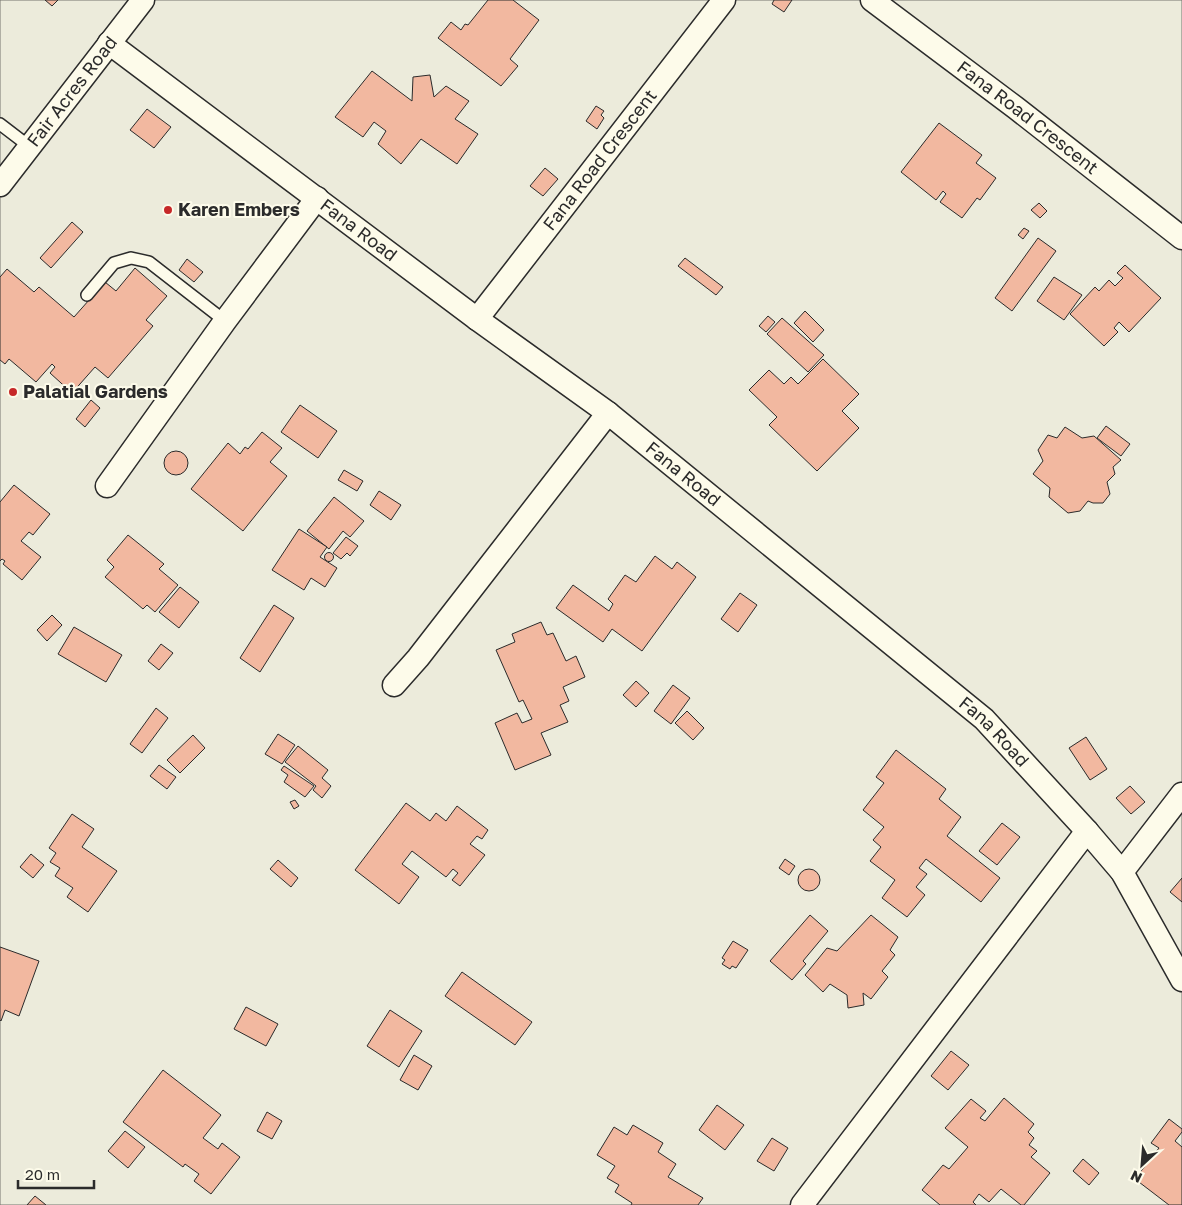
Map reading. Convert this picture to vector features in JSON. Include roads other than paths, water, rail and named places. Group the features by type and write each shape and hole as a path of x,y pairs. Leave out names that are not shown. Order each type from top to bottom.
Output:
{"street":[{"name":"Fair Acres Road","path":"0,184 143,0"},
{"name":"Fana Road Crescent","path":"477,319 724,0"},
{"name":"Fana Road Crescent","path":"872,0 1016,108 1182,238"},
{"name":"Fana Road","path":"109,43 477,319 608,413 984,719 1122,872 1182,980"},
{"path":"107,486 316,198"},
{"path":"394,685 418,658 608,413"},
{"path":"1122,872 1182,794"},
{"path":"802,1205 1086,831"}],"lane":[{"path":"0,124 30,147"},
{"path":"87,295 114,262 131,258 149,262 225,321"}],"place":[{"name":"Karen Embers","path":"168,210"},
{"name":"Palatial Gardens","path":"13,392"}]}
